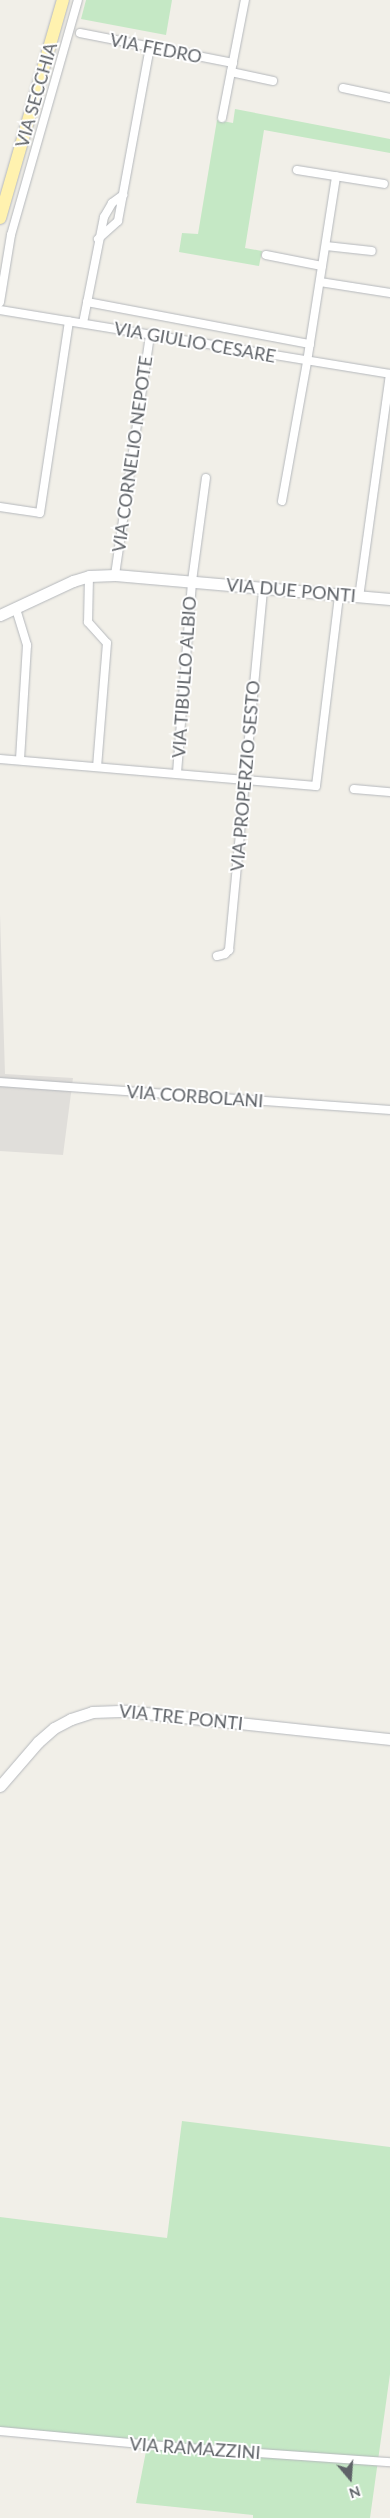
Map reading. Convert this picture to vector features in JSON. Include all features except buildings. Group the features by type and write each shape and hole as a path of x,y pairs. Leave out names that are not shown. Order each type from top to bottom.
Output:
{"main road":[{"name":"VIA SECCHIA","path":"0,218 64,0"}],"street":[{"path":"0,302 11,235 78,0"},
{"path":"222,118 245,0"},
{"name":"VIA FEDRO","path":"80,33 232,63"},
{"path":"98,239 118,221 150,46"},
{"path":"231,72 273,81"},
{"path":"343,88 390,96"},
{"path":"297,170 384,184"},
{"path":"282,501 310,344 336,176"},
{"path":"83,323 98,239 104,217 112,203 123,195"},
{"path":"326,246 372,251"},
{"path":"266,255 322,266"},
{"path":"320,282 390,293"},
{"name":"VIA GIULIO CESARE","path":"87,302 310,344"},
{"name":"VIA GIULIO CESARE","path":"0,310 307,362 390,374"},
{"path":"0,507 40,513 69,321"},
{"name":"VIA CORNELIO NEPOTE","path":"115,575 150,334"},
{"path":"359,596 390,374"},
{"path":"192,581 206,478"},
{"name":"VIA DUE PONTI","path":"1,614 16,609 73,581 89,576 115,575 390,599"},
{"path":"89,576 88,622 107,643 97,766"},
{"name":"VIA TIBULLO ALBIO","path":"177,773 192,581"},
{"name":"VIA PROPERZIO SESTO","path":"217,956 229,950 263,588"},
{"path":"0,759 316,786 339,595"},
{"path":"16,609 27,645 20,760"},
{"path":"354,789 390,792"},
{"name":"VIA CORBOLANI","path":"0,1082 390,1110"},
{"name":"VIA TRE PONTI","path":"0,1786 38,1742 54,1728 71,1719 111,1710 390,1739"},
{"name":"VIA RAMAZZINI","path":"0,2431 173,2447 390,2462"}],"shaded area":[{"path":"0,914 5,1074 73,1078 63,1155 0,1151"}],"green space":[{"path":"86,0 172,0 166,35 81,19"},
{"path":"235,109 390,139 390,153 264,130 245,248 262,251 259,266 179,252 182,233 198,234 217,120 233,123"},
{"path":"182,2121 390,2147 390,2374 370,2518 253,2518 253,2515 136,2503 147,2446 0,2430 0,2217 167,2238"}]}
